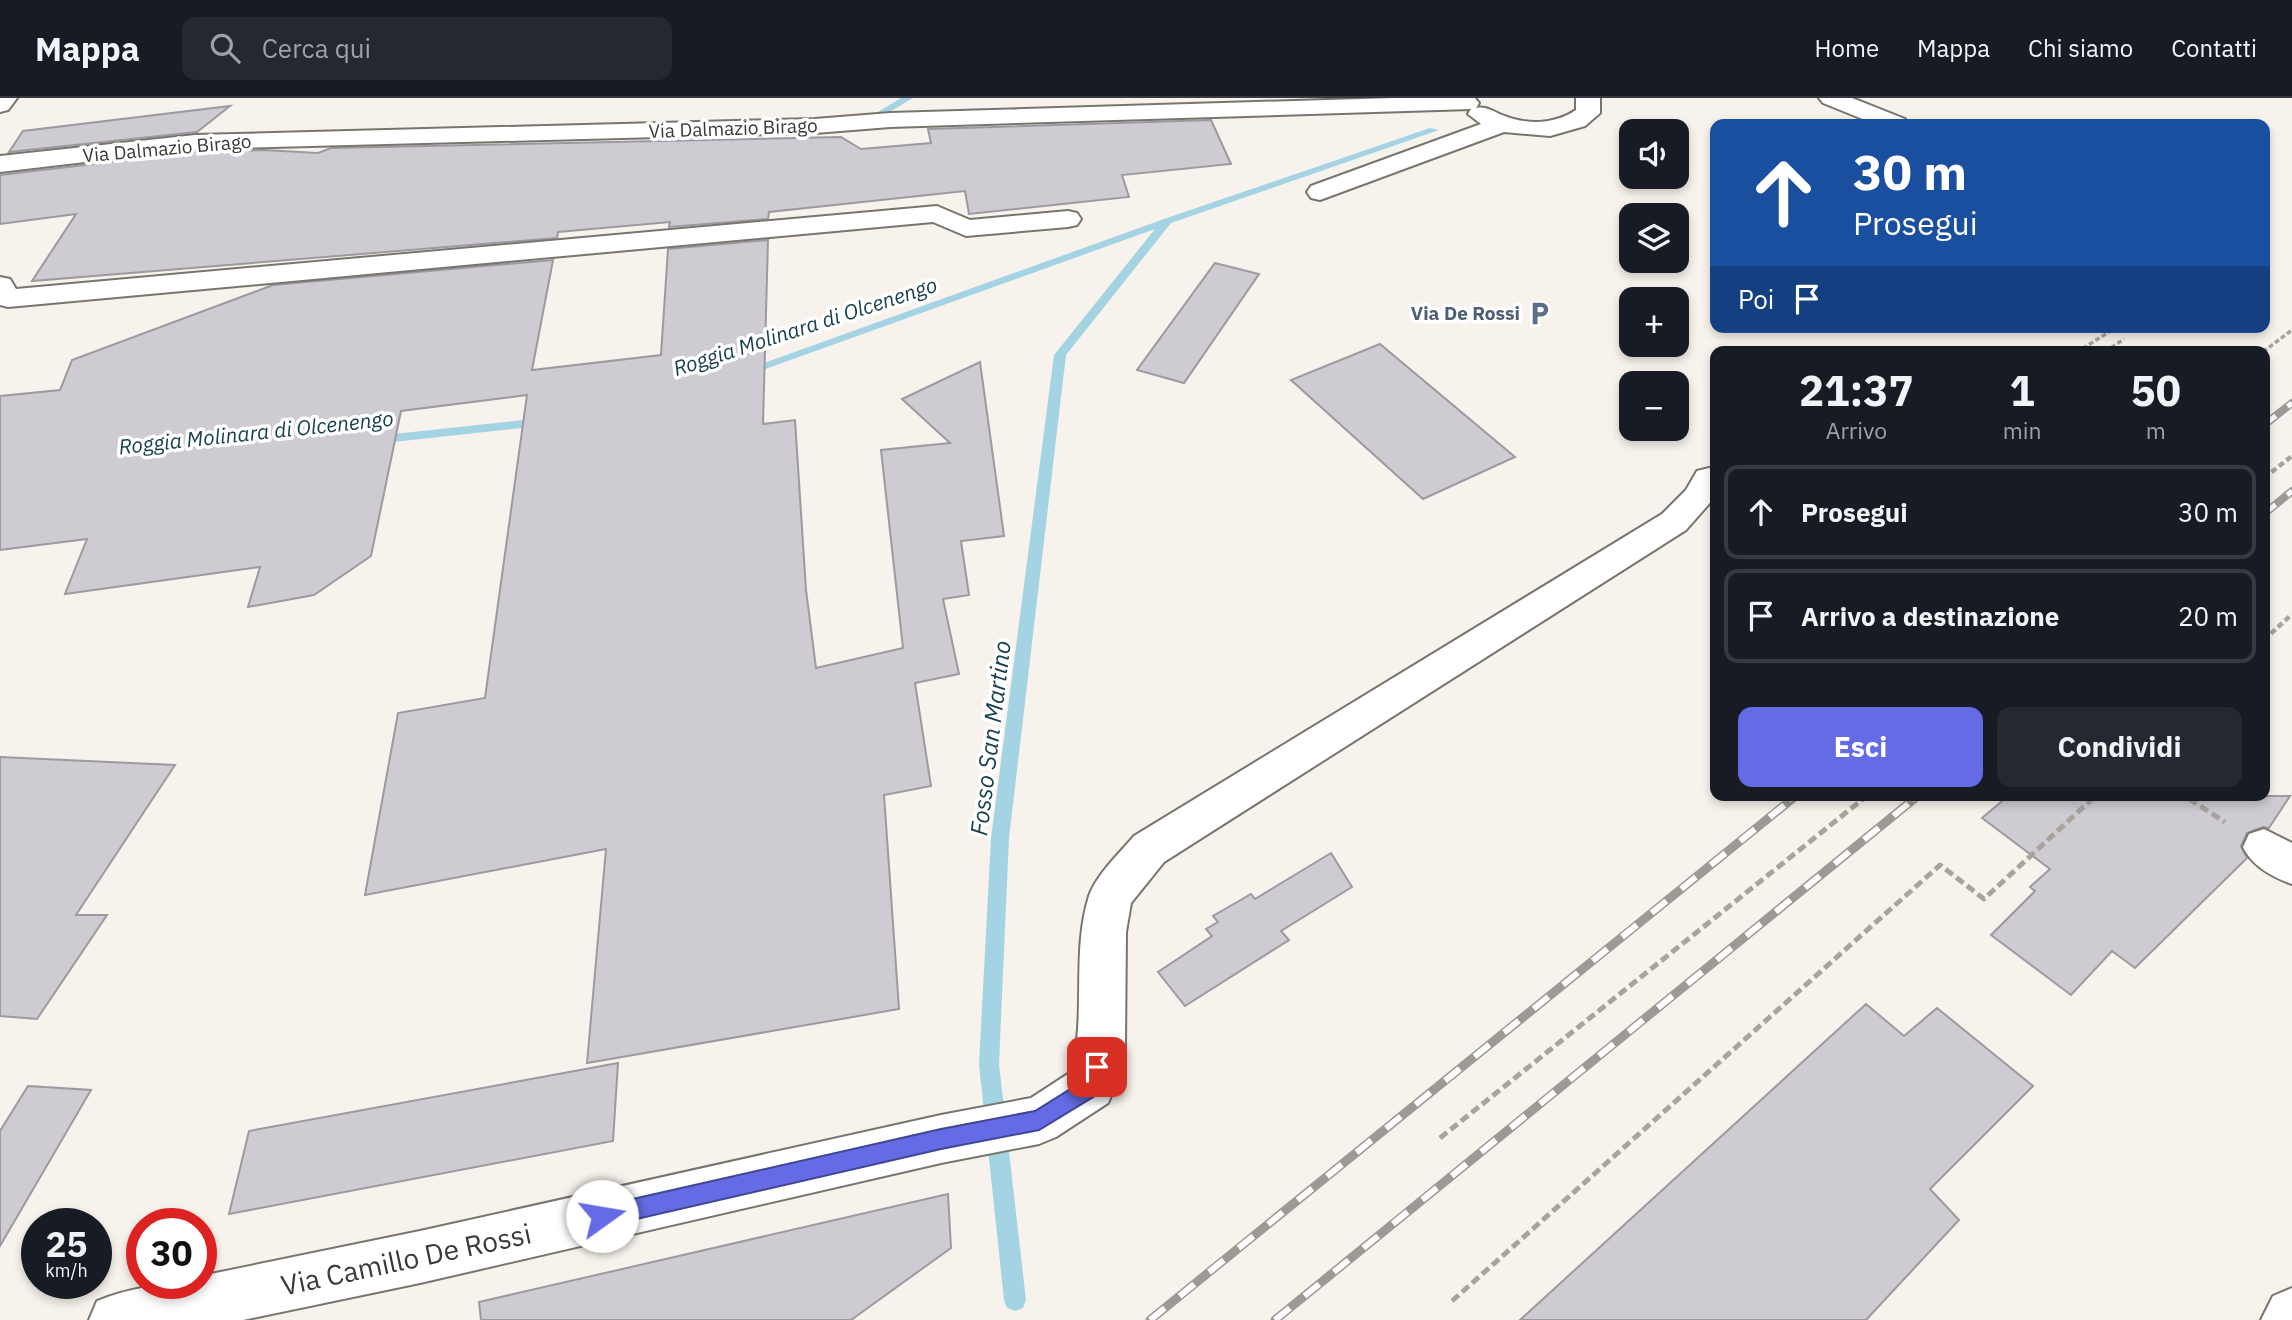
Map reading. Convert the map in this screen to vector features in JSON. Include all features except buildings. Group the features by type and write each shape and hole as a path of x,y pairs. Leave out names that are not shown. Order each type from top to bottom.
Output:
{"street":[{"path":"0,105 5,98"},
{"path":"1466,101 1475,111 1503,124 1537,129 1568,125 1588,113 1588,98"},
{"path":"1831,98 1884,119"},
{"name":"Via Dalmazio Birago","path":"0,164 195,142 819,115 890,120 1128,105 1240,110 1466,101"},
{"path":"1240,110 1264,123"},
{"path":"1320,192 1503,124"},
{"path":"0,285 8,298 937,214 966,228 1068,219"},
{"name":"Via Camillo De Rossi","path":"116,1320 420,1257 941,1139 1039,1120 1091,1087 1102,1046 1104,932 1111,896 1149,849 1674,522 1698,498 1709,479"},
{"path":"2288,1320 2292,1315"}],"path":[{"path":"2270,347 2292,330"},
{"path":"2087,346 2107,333"},
{"path":"2114,346 2124,339"},
{"path":"2270,473 2292,456"},
{"path":"2270,634 2292,614"},
{"path":"1440,1138 1860,801"},
{"path":"1452,1300 1940,865 1984,899 2090,801"}],"waterway":[{"path":"883,112 908,98"},
{"name":"Roggia Molinara di Olcenengo","path":"745,372 1168,221 1434,130"},
{"name":"Fosso San Martino","path":"1015,1300 989,1064 1000,838 1060,355 1167,222"},
{"name":"Roggia Molinara di Olcenengo","path":"375,440 544,422"}],"railway":[{"path":"2270,420 2292,403"},
{"path":"2270,509 2292,491"},
{"path":"1150,1320 1790,801"},
{"path":"1275,1320 1912,801"}],"place":[{"name":"Via De Rossi","path":"1540,313"}],"route":[{"path":"602,1216 941,1139 1039,1120 1091,1087 1097,1067"}]}
